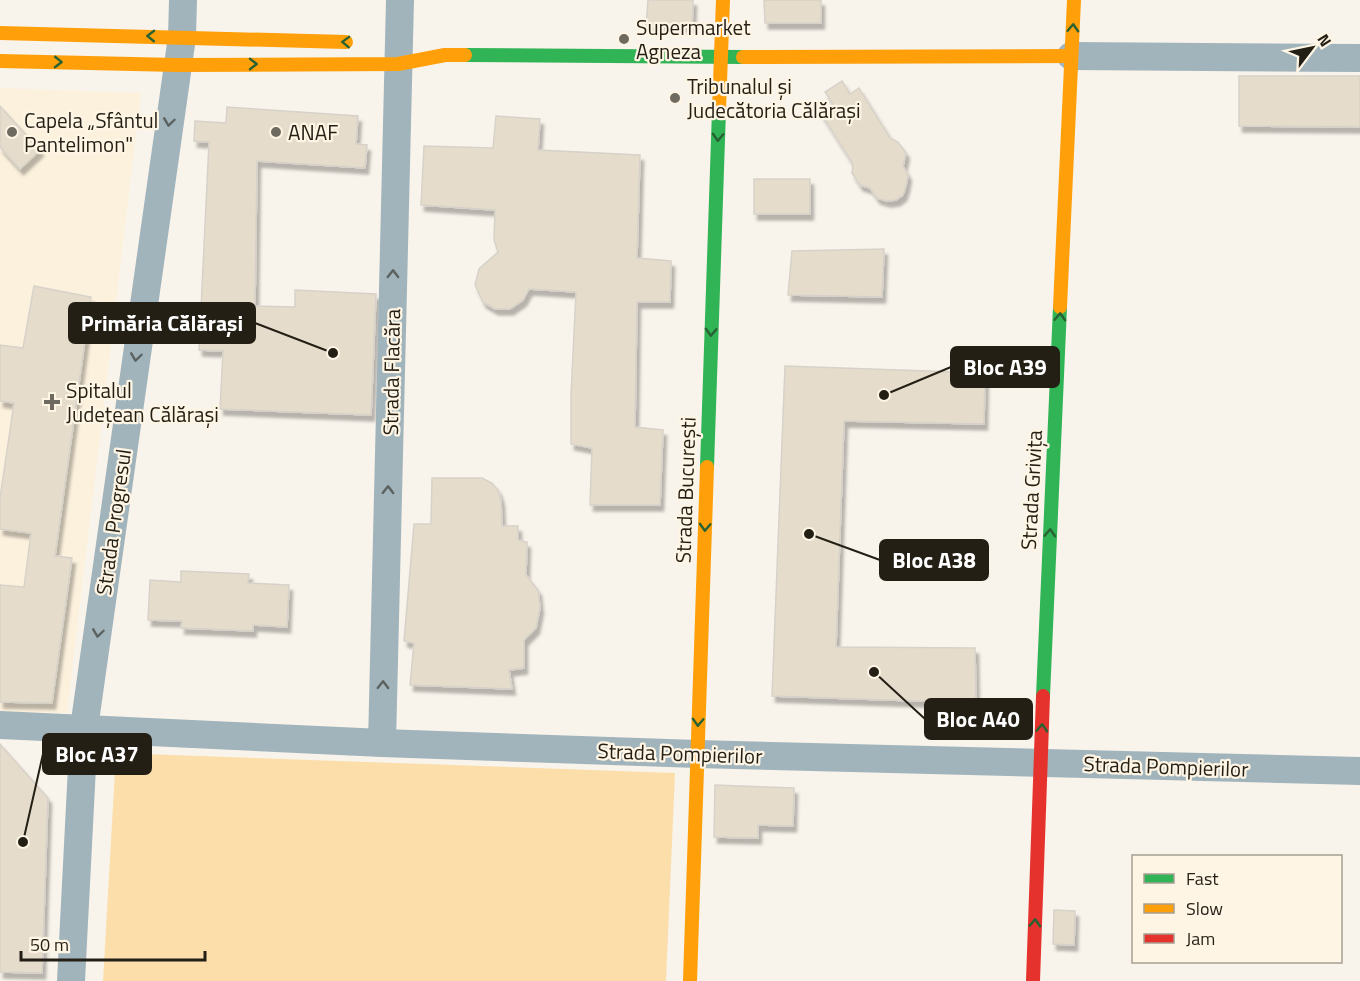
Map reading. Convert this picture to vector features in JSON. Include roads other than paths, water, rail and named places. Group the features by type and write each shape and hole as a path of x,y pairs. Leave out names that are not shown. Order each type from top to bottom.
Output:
{"main road":[{"name":"Strada București","path":"690,981 723,0"},
{"name":"Strada Grivița","path":"1033,981 1040,762 1074,0"},
{"path":"0,33 180,51 394,50 445,55 721,57 1071,56"},
{"path":"0,61 362,43"},
{"path":"394,50 445,55"}],"street":[{"name":"Strada Progresul","path":"71,981 84,729 180,51 183,0"},
{"name":"Strada Flacăra","path":"382,743 394,50 400,0"},
{"path":"1071,56 1360,58"},
{"name":"Strada Pompierilor","path":"0,725 382,743 697,754 1360,771"}],"place":[{"name":"Supermarket Agneza","path":"624,39"},
{"name":"Tribunalul și Judecătoria Călărași","path":"675,98"},
{"name":"Capela „Sfântul Pantelimon\"","path":"12,132"},
{"name":"ANAF","path":"276,132"},
{"name":"Primăria Călărași","path":"333,353"},
{"name":"Bloc A39","path":"884,395"},
{"name":"Spitalul Județean Călărași","path":"52,402"},
{"name":"Bloc A38","path":"809,534"},
{"name":"Bloc A40","path":"874,672"},
{"name":"Bloc A37","path":"23,842"}]}
